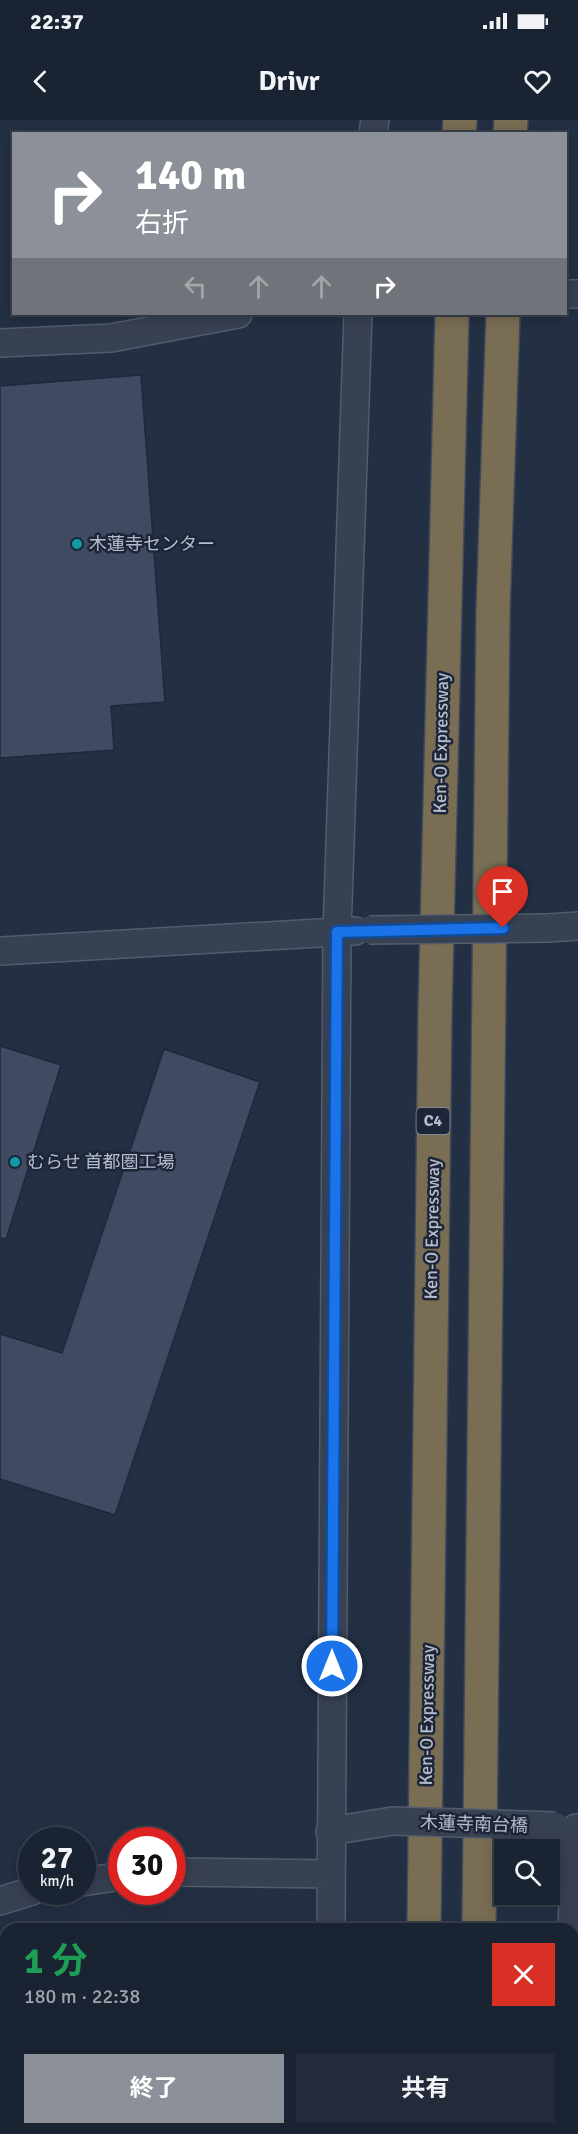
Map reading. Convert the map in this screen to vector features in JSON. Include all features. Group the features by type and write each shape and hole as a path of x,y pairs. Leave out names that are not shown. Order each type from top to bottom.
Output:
{"highway":[{"name":"Ken-O Expressway","path":"424,1923 435,1012 452,315"},
{"path":"479,1923 493,611 504,315"}],"street":[{"path":"0,343 111,338 233,315"},
{"path":"331,1923 337,932 358,315"},
{"path":"0,951 369,930 578,926"},
{"name":"木蓮寺南台橋","path":"330,1832 393,1821 570,1827"},
{"path":"570,1827 572,1923"},
{"path":"186,1872 332,1874"},
{"path":"0,1901 18,1895"}],"building":[{"name":"木蓮寺センター","path":"141,375 165,702 111,706 114,750 0,758 0,386"},
{"name":"むらせ 首都圏工場","path":"0,1046 61,1065 6,1239 0,1238"},
{"path":"164,1049 260,1082 115,1515 0,1479 0,1334 62,1353"}],"place":[{"name":"木蓮寺センター","path":"77,544"},
{"name":"むらせ 首都圏工場","path":"15,1162"}],"route":[{"path":"332,1666 337,932 503,928"}]}
